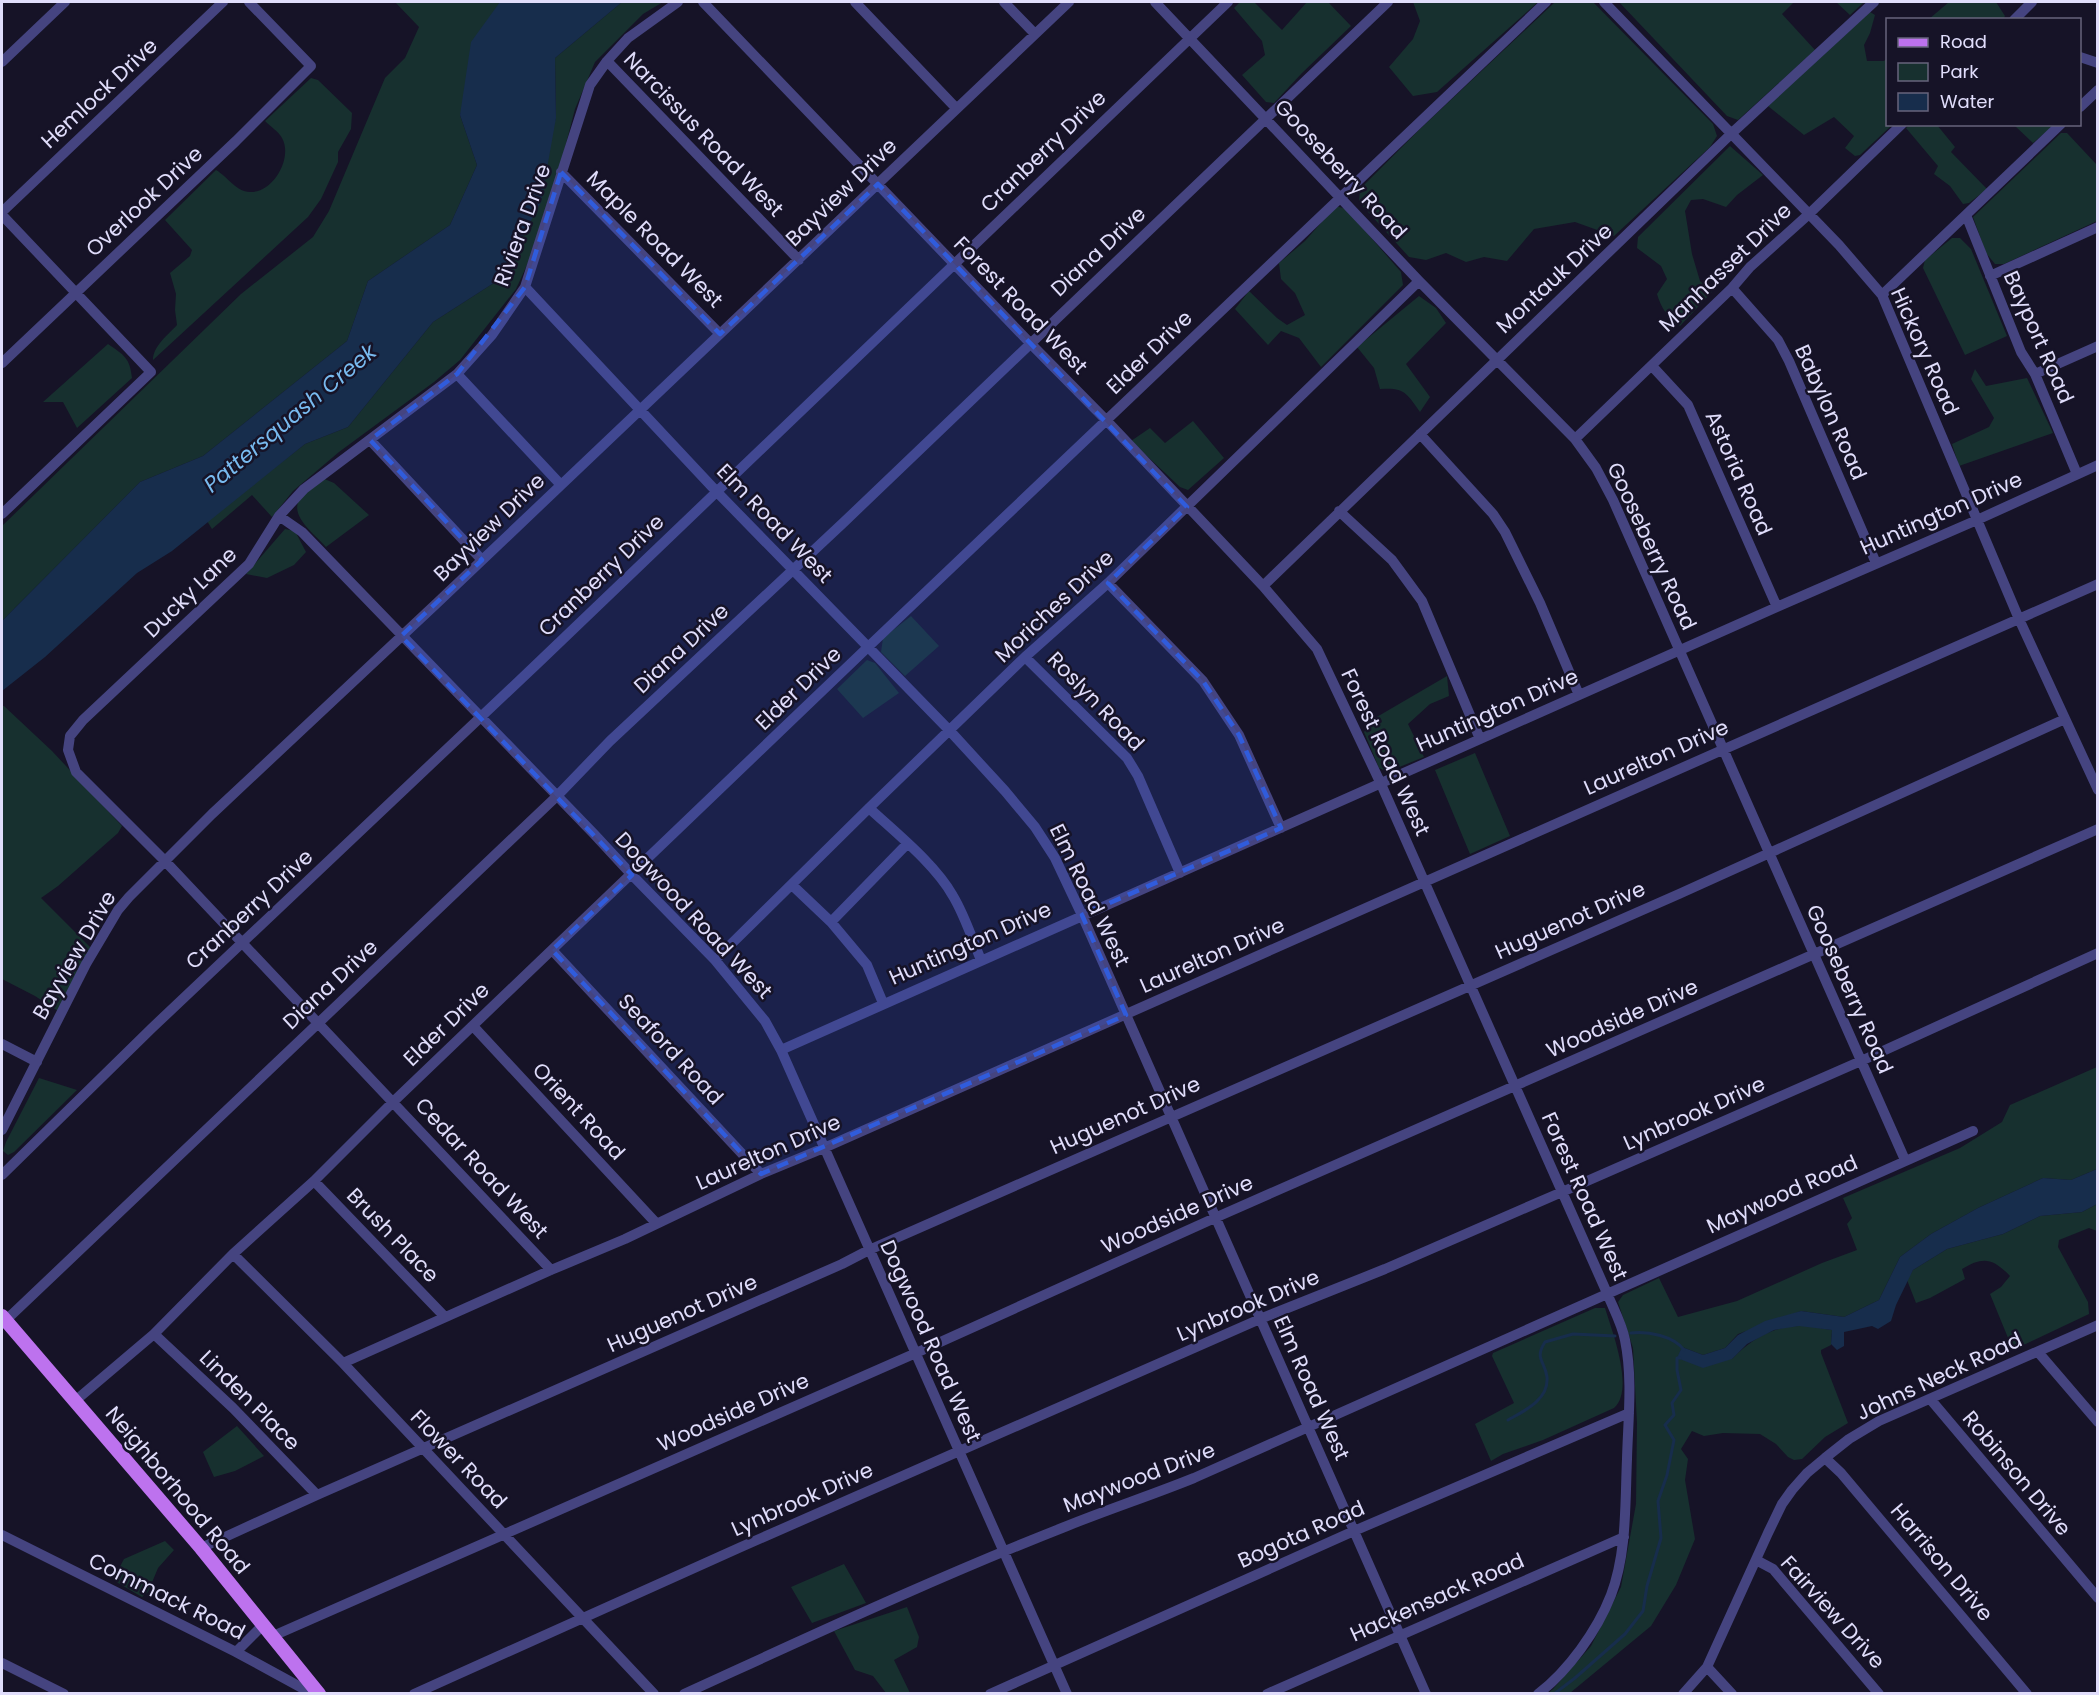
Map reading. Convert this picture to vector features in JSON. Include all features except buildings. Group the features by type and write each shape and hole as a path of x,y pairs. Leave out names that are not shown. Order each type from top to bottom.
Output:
{"main road":[{"name":"Neighborhood Road","path":"3,1320 201,1548 319,1694"}],"street":[{"path":"2,62 65,2"},
{"name":"Hemlock Drive","path":"2,214 223,2"},
{"name":"Overlook Drive","path":"2,363 237,141 311,66 249,2"},
{"name":"Riviera Drive","path":"370,440 457,374 492,334 525,287 590,85 607,61 628,38 678,2"},
{"name":"Forest Road West","path":"703,2 1106,420 1263,586 1317,649 1381,784 1625,1338 1629,1371 1629,1413 1624,1537 1611,1596 1583,1646 1560,1675 1538,1694"},
{"path":"855,2 956,108"},
{"path":"1004,2 1035,34"},
{"name":"Bayview Drive","path":"2,1130 86,964 118,910 212,814 1069,2"},
{"name":"Gooseberry Road","path":"1155,2 1341,195 1419,281 1575,439 1596,468 1613,500 1905,1160"},
{"name":"Cranberry Drive","path":"2,1175 1228,2"},
{"name":"Diana Drive","path":"3,1320 557,796 610,741 843,523 1388,2"},
{"name":"Elder Drive","path":"75,1401 154,1334 233,1254 314,1181 393,1102 868,647 1546,2"},
{"name":"Hickory Road","path":"1604,2 1839,244 1881,295 2019,619 2097,790"},
{"name":"Montauk Drive","path":"1263,586 1732,133 1874,2"},
{"path":"2016,18 2032,2"},
{"path":"2081,58 2097,63"},
{"name":"Narcissus Road West","path":"607,61 799,260"},
{"path":"2081,105 2097,90"},
{"name":"Manhasset Drive","path":"1575,439 1732,288 1750,267 1809,214 1900,126"},
{"path":"1881,295 2059,126"},
{"name":"Maple Road West","path":"561,172 720,334"},
{"path":"2,214 151,372 2,514"},
{"name":"Bayport Road","path":"1965,215 2021,352 2035,374 2077,474"},
{"path":"1990,276 2097,228"},
{"name":"Moriches Drive","path":"715,960 1025,657 1108,583 1419,281"},
{"name":"Elm Road West","path":"525,287 716,491 950,731 1035,827 1055,858 1217,1217 1426,1694"},
{"name":"Babylon Road","path":"1732,288 1778,340 1789,361 1876,563"},
{"path":"2035,374 2097,346"},
{"name":"Astoria Road","path":"1652,366 1688,405 1777,607"},
{"path":"457,374 561,485"},
{"path":"1420,434 1493,514 1505,532 1540,603 1579,695"},
{"path":"370,440 482,560"},
{"name":"Ducky Lane","path":"68,750 70,736 83,720 249,564 279,516 304,489 370,440"},
{"name":"Huntington Drive","path":"781,1050 2097,465"},
{"path":"1339,511 1392,560 1422,602 1480,739"},
{"name":"Dogwood Road West","path":"279,516 302,532 481,717 715,960 758,1012 781,1050 1067,1694"},
{"path":"1108,583 1203,681 1239,735 1281,828"},
{"name":"Laurelton Drive","path":"343,1363 626,1239 761,1174 1126,1015 2097,584"},
{"name":"Roslyn Road","path":"1025,657 1127,758 1138,776 1180,873"},
{"name":"Huguenot Drive","path":"201,1548 831,1269 869,1250 1699,885 2065,719"},
{"name":"Cedar Road West","path":"68,750 76,772 165,861 316,1024 551,1270"},
{"path":"869,808 942,880 953,895 981,960"},
{"name":"Woodside Drive","path":"273,1636 2097,829"},
{"path":"831,922 907,843"},
{"path":"792,885 831,922 867,965 883,1003"},
{"name":"Seaford Road","path":"552,950 761,1174"},
{"name":"Lynbrook Drive","path":"414,1694 1260,1319 1385,1269 1562,1192 2097,953"},
{"name":"Orient Road","path":"473,1026 656,1223"},
{"path":"2,1044 37,1062"},
{"name":"Maywood Road","path":"1607,1293 1972,1131"},
{"name":"Brush Place","path":"314,1181 445,1317"},
{"name":"Flower Road","path":"233,1254 343,1363 654,1694"},
{"name":"Maywood Drive","path":"684,1694 846,1620 1004,1552 1194,1478 1607,1293"},
{"name":"Johns Neck Road","path":"1683,1694 1707,1667 1782,1504 1807,1473 1849,1439 1879,1421 2097,1325"},
{"name":"Linden Place","path":"154,1334 233,1408 317,1495"},
{"path":"2038,1352 2097,1422"},
{"name":"Robinson Drive","path":"1931,1400 2097,1598"},
{"name":"Bogota Road","path":"990,1694 1629,1413"},
{"name":"Harrison Drive","path":"1825,1458 1841,1473 2027,1694"},
{"name":"Commack Road","path":"2,1535 236,1652 313,1694"},
{"name":"Hackensack Road","path":"1267,1694 1624,1537"},
{"name":"Fairview Drive","path":"1756,1560 1773,1569 1879,1694"},
{"path":"236,1652 263,1625"},
{"path":"2,1663 64,1694"},
{"path":"1707,1667 1732,1694"}],"highlighted area":[{"path":"561,172 720,334 878,184 1187,507 1108,583 1203,681 1239,735 1281,828 1082,915 1126,1015 761,1174 552,950 632,875 401,636 482,560 370,440 457,374 525,287"}],"green space":[{"path":"395,2 501,2 460,115 477,165 450,225 368,281 347,341 203,456 140,482 2,621 2,526 241,294 313,237 329,211 385,78 405,58 419,27"},
{"path":"622,2 663,2 643,14 595,62 575,109 544,228 516,289 460,360 339,452 293,491 272,517 252,495 212,529 207,521 305,444 348,427 433,322 500,279 556,118 555,58"},
{"path":"1240,2 1254,2 1282,30 1307,2 1328,2 1351,26 1274,103 1266,102 1242,75 1265,55 1262,41 1234,8"},
{"path":"1413,2 1538,2 1437,92 1413,96 1389,67 1413,39 1420,21"},
{"path":"1555,2 1593,2 1713,124 1717,136 1710,147 1614,236 1575,222 1534,229 1507,261 1484,257 1466,262 1446,253 1426,260 1409,257 1359,202 1360,189 1421,128"},
{"path":"1619,2 1794,2 1782,14 1815,50 1738,120 1727,116"},
{"path":"1836,2 1864,2 1850,15"},
{"path":"1949,2 1996,2 2005,16 2004,18 1930,18"},
{"path":"1870,12 1875,15 1864,45 1867,61 1886,59 1886,126 1891,126 1860,155 1855,156 1845,148 1854,136 1834,117 1804,135 1768,106"},
{"path":"311,78 318,80 352,113 351,129 338,152 338,162 321,199 308,217 153,360 158,345 177,325 176,294 170,273 190,256 192,250 165,220 216,170 246,192 259,190 274,180 283,163 285,146 277,131 265,121"},
{"path":"1909,126 1938,126 1955,147 1951,152 1987,189 1969,203 1963,204 1950,186 1934,174 1938,166 1906,128"},
{"path":"2015,126 2053,126 2033,143"},
{"path":"2061,133 2067,133 2097,165 2097,221 2004,264 1995,264 1986,253 1973,217"},
{"path":"1730,146 1763,175 1737,195 1726,207 1703,199 1691,200 1685,211 1692,254 1700,281 1712,292 1680,326 1666,312 1657,294 1667,279 1661,266 1637,248 1638,237"},
{"path":"1336,206 1346,209 1401,272 1403,285 1321,367 1299,338 1281,331 1268,345 1235,309 1249,291 1287,325 1305,315 1295,293 1281,279 1279,263 1305,241"},
{"path":"1952,238 1960,238 1971,249 2007,336 1965,355 1923,268 1925,260"},
{"path":"1419,296 1436,308 1446,323 1406,364 1430,397 1420,412 1412,400 1400,390 1380,389 1374,368 1357,347"},
{"path":"108,344 125,358 130,366 132,378 77,428 63,402 43,402"},
{"path":"1975,369 1986,386 2027,378 2053,433 1959,466 1952,444 1989,427 1994,418 1971,379"},
{"path":"1193,421 1224,458 1188,490 1180,487 1131,441 1150,428 1165,443"},
{"path":"322,478 334,483 369,515 326,547 304,524 297,511 301,497"},
{"path":"285,529 295,531 306,552 294,565 267,578 246,574"},
{"path":"911,616 939,646 905,676 881,652 883,638"},
{"path":"867,660 875,663 899,693 863,718 837,689"},
{"path":"1447,676 1449,696 1430,704 1408,724 1424,757 1387,772 1379,768 1364,732 1375,718"},
{"path":"2,706 52,751 122,826 118,833 41,898 91,948 58,1011 2,979"},
{"path":"1475,753 1510,836 1470,854 1435,770"},
{"path":"2097,1067 2097,1169 2071,1180 2043,1178 1978,1208 1931,1234 1900,1257 1879,1300 1844,1317 1801,1311 1738,1334 1725,1348 1703,1355 1682,1347 1678,1358 1732,1359 1762,1336 1780,1329 1803,1326 1832,1330 1831,1345 1821,1350 1821,1353 1848,1423 1825,1437 1802,1459 1794,1460 1760,1434 1723,1433 1704,1436 1692,1431 1681,1449 1688,1459 1685,1480 1695,1539 1676,1585 1651,1626 1570,1693 1547,1694 1591,1646 1621,1587 1636,1504 1637,1423 1633,1348 1618,1302 1623,1295 1659,1278 1678,1317 1737,1301 1857,1250 1847,1224 1852,1218 1843,1198 1960,1148 2002,1122 2010,1105"},
{"path":"39,1078 77,1090 14,1152 8,1155 3,1151 6,1142"},
{"path":"2097,1204 2097,1231 2089,1228 2059,1240 2058,1247 2088,1302 2089,1314 2013,1350 1990,1294 2001,1287 2010,1276 1998,1265 1988,1261 1976,1262 1962,1269 1965,1279 1916,1303 1907,1280 1913,1270 1947,1249 2003,1234 2040,1216 2082,1212"},
{"path":"1595,1308 1605,1308 1620,1360 1622,1388 1620,1399 1614,1408 1491,1461 1475,1424 1514,1403 1492,1356 1493,1353"},
{"path":"237,1426 264,1456 235,1471 214,1477 203,1452"},
{"path":"165,1541 174,1550 158,1568 148,1592 142,1597 113,1580 124,1559"},
{"path":"844,1564 866,1603 812,1623 791,1587"},
{"path":"907,1607 919,1637 917,1647 894,1660 910,1693 886,1693 873,1676 855,1670 834,1631"}],"water":[{"name":"Pattersquash Creek","path":"500,2 622,2 555,58 556,118 541,202 500,279 433,322 348,427 305,444 172,551 137,573 45,657 2,691 2,621 140,482 203,456 347,341 368,281 450,225 477,165 460,115 471,42"},
{"path":"2097,1169 2097,1204 2082,1212 2040,1216 2003,1234 1947,1249 1913,1270 1891,1321 1878,1329 1872,1326 1844,1332 1844,1346 1837,1350 1831,1344 1832,1330 1799,1326 1774,1330 1747,1344 1732,1359 1703,1368 1677,1358 1682,1347 1703,1355 1725,1348 1738,1335 1765,1321 1801,1311 1844,1317 1879,1300 1900,1257 1931,1234 1978,1208 2043,1178 2071,1180"}],"waterway":[{"path":"1631,1333 1645,1333 1667,1338 1684,1350"},
{"path":"1508,1420 1534,1404 1544,1392 1547,1377 1540,1352 1545,1342 1573,1334 1615,1336"},
{"path":"1554,1694 1625,1634 1643,1611 1647,1586 1661,1538 1658,1501 1667,1475 1674,1440 1665,1425 1674,1415 1672,1403 1681,1390 1677,1370 1677,1358 1680,1358"}]}
